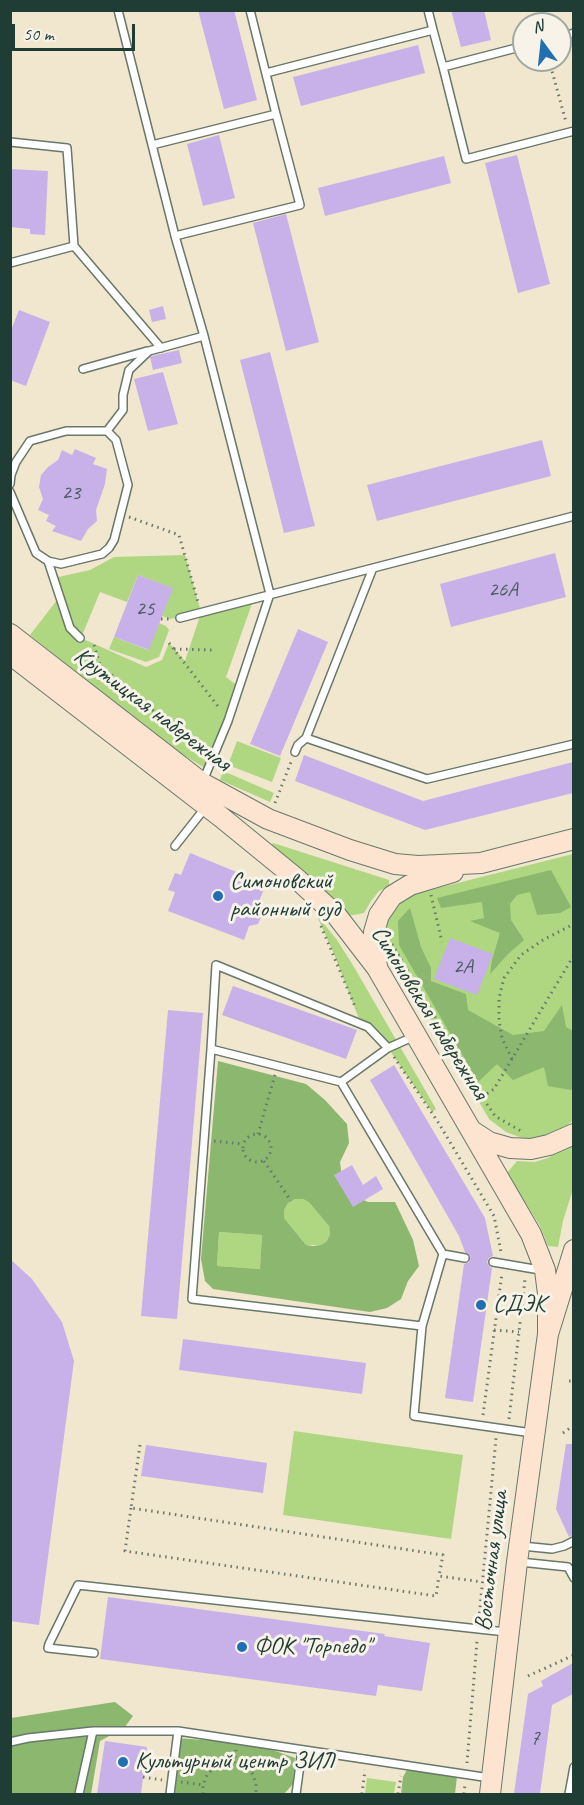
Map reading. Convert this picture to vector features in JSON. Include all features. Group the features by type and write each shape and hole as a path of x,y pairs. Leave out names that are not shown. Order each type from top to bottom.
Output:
{"main road":[{"name":"Крутицкая набережная","path":"10,634 201,795"},
{"name":"Крутицкая набережная","path":"10,654 201,795 271,812 350,850 394,864 418,866 481,863"},
{"name":"Симоновская набережная","path":"201,795 327,905 377,968 531,1234 536,1269"},
{"path":"377,968 373,949 374,932 379,915 392,896 410,885 481,863 573,840"},
{"path":"472,1131 489,1142 510,1148 531,1149 549,1145 573,1134"},
{"name":"Восточная улица","path":"548,1334 573,1250"},
{"name":"Восточная улица","path":"491,1786 518,1554 548,1334 548,1294 536,1269"}],"lane":[{"path":"118,10 270,594 201,795 175,846"},
{"path":"176,236 300,205 250,10"},
{"path":"428,10 466,159 571,132"},
{"path":"266,73 433,30"},
{"path":"443,67 512,49"},
{"path":"152,145 276,114"},
{"path":"10,142 67,148 74,246 161,348"},
{"path":"10,263 74,246"},
{"path":"83,369 204,336"},
{"path":"106,431 123,410 123,395 129,370 149,351"},
{"path":"10,484 16,462 30,441 66,430 106,431 116,440 128,485 114,540 102,554 61,564 48,561 36,553 10,492"},
{"path":"180,618 573,516"},
{"path":"48,561 70,628 80,638"},
{"path":"295,752 298,745 306,738 373,568"},
{"path":"306,738 427,779 573,744"},
{"path":"388,1048 368,1027 216,965 212,1049 192,1299 422,1326"},
{"path":"342,1082 388,1048 416,1035"},
{"path":"212,1049 342,1082 443,1254 422,1326 414,1416 534,1433"},
{"path":"443,1254 465,1258"},
{"path":"493,1262 536,1269"},
{"path":"518,1554 552,1549 573,1541"},
{"path":"518,1554 568,1568 573,1578"},
{"path":"94,1653 48,1648 78,1585 509,1633"},
{"path":"10,1742 93,1731 178,1731 466,1774 491,1786"},
{"path":"80,1794 93,1731"},
{"path":"170,1794 178,1731"},
{"path":"296,1794 302,1750"},
{"path":"569,1794 573,1771"}],"path":[{"path":"553,72 571,132"},
{"path":"120,513 179,535 201,612"},
{"path":"169,643 228,721"},
{"path":"94,645 100,665 212,758"},
{"path":"174,649 212,650"},
{"path":"271,812 292,761"},
{"path":"430,894 442,942"},
{"path":"320,924 361,1024"},
{"path":"512,1059 502,1038 499,1020 499,998 504,978 521,955 573,924"},
{"path":"390,936 393,947 495,1116 526,1134"},
{"path":"482,1097 494,1089 573,955"},
{"path":"388,1048 438,1122"},
{"path":"258,1134 278,1066"},
{"path":"258,1134 266,1137 271,1145 270,1154 264,1161 254,1162 246,1159 242,1144 248,1136 258,1134"},
{"path":"204,1139 242,1144"},
{"path":"264,1161 291,1201"},
{"path":"508,1430 519,1332 536,1269"},
{"path":"494,1330 519,1332"},
{"path":"563,1433 573,1425"},
{"path":"464,1794 497,1428"},
{"path":"131,1508 443,1555 436,1596 125,1551 131,1508 140,1445"},
{"path":"440,1576 482,1582"},
{"path":"528,1676 573,1655"},
{"path":"362,1794 367,1760"},
{"path":"203,1794 203,1785 207,1775 214,1768 223,1763 234,1763 252,1773 258,1794"},
{"path":"399,1794 402,1765"},
{"path":"143,1778 203,1785"}],"green space":[{"path":"185,555 201,612 254,598 226,677 239,687 208,770 166,744 30,635 57,600 61,600 54,578 90,570 114,557","holes":["138,575 172,588 162,616 170,619 201,613 185,661 169,643 162,660 146,667 81,638 100,592 127,602"]},
{"path":"159,623 169,630 159,657 146,662 109,649 114,637 148,650"},
{"path":"237,741 281,758 272,782 228,765"},
{"path":"223,771 274,793 270,802 220,780"},
{"path":"273,843 389,880 389,886 379,891 364,913 348,916 268,849"},
{"path":"573,854 573,1120 562,1130 544,1137 525,1139 506,1132 489,1119 390,950 386,936 386,922 392,909 402,897"},
{"path":"551,870 571,907 560,913 537,915 530,892 517,895 510,904 511,920 524,940 490,974 500,933 470,921 484,918 482,902 441,908 437,898"},
{"path":"410,908 421,947 431,968 431,981 466,994 468,1010 513,1035 544,1031 562,1005 566,1027 573,1031 573,1089 548,1086 544,1067 513,1080 497,1064 478,1082 399,945 398,921"},
{"path":"316,914 337,940 354,967 436,1109 432,1112 388,1048 361,1024"},
{"path":"218,1061 306,1084 325,1100 347,1124 349,1143 340,1162 347,1192 368,1202 395,1202 413,1240 419,1266 408,1281 401,1299 387,1308 370,1312 213,1289 205,1281 201,1259","holes":["295,1199 309,1202 329,1226 330,1234 327,1241 321,1245 306,1245 284,1218 284,1210 288,1203","219,1232 262,1235 260,1269 217,1266"]},
{"path":"573,1143 573,1189 558,1247 548,1246 540,1226 507,1173 517,1161 535,1162 548,1158"},
{"path":"295,1199 309,1201 329,1226 330,1234 327,1241 321,1245 306,1245 284,1218 284,1210 288,1203"},
{"path":"219,1232 262,1235 260,1269 217,1266"},
{"path":"294,1431 463,1455 451,1539 283,1515"},
{"path":"115,1702 133,1716 124,1728 100,1741 91,1794 11,1794 11,1718"},
{"path":"177,1738 267,1748 295,1758 293,1784 284,1794 171,1794"},
{"path":"407,1770 457,1776 455,1794 401,1794 403,1777"},
{"path":"367,1778 396,1782 394,1794 365,1794"}],"building":[{"path":"198,10 234,10 257,100 224,109"},
{"path":"451,10 484,10 491,40 461,47"},
{"path":"418,45 425,73 301,106 293,77"},
{"path":"219,135 235,198 203,206 187,144"},
{"path":"517,155 550,284 518,293 485,163"},
{"path":"444,156 451,183 325,216 318,188"},
{"path":"10,169 48,171 45,235 30,234 30,229 10,227"},
{"path":"286,214 319,342 286,351 253,223"},
{"path":"163,306 166,319 152,322 149,310"},
{"path":"19,310 50,322 26,386 10,380 10,333"},
{"path":"179,350 182,363 153,370 150,357"},
{"path":"270,352 315,526 284,533 240,360"},
{"path":"163,372 178,424 148,431 134,379"},
{"path":"542,440 551,476 377,521 367,485"},
{"path":"75,449 96,458 93,464 107,469 105,484 96,510 97,521 88,529 81,541 52,531 56,526 46,521 49,515 38,510 43,499 39,487 41,475 58,460 62,450 72,455"},
{"path":"555,553 566,597 451,627 440,584"},
{"path":"138,575 173,588 149,650 114,637"},
{"path":"298,629 328,642 280,756 250,744"},
{"path":"304,755 423,801 573,762 573,793 425,830 295,781"},
{"name":"Симоновский районный суд","path":"190,853 266,884 260,899 265,908 258,924 249,926 244,940 168,911 175,892 168,890 175,873 181,875"},
{"path":"450,938 493,954 477,995 434,979"},
{"path":"233,986 357,1030 346,1059 222,1015"},
{"path":"168,1010 203,1013 177,1319 141,1316"},
{"path":"394,1065 485,1218 493,1256 487,1262 492,1268 473,1402 445,1398 464,1264 469,1262 470,1257 465,1252 459,1236 370,1080"},
{"path":"352,1165 363,1185 376,1176 383,1189 353,1207 334,1175"},
{"path":"10,1259 32,1279 62,1322 74,1361 39,1625 10,1621"},
{"path":"183,1339 366,1363 362,1394 179,1370"},
{"path":"566,1444 573,1444 573,1535 569,1537 556,1509"},
{"path":"146,1445 267,1463 263,1493 141,1476"},
{"name":"ФОК \"Торпедо\"","path":"108,1597 385,1634 384,1636 430,1643 422,1691 378,1685 376,1696 100,1659"},
{"path":"573,1663 573,1694 552,1705 540,1794 514,1794 528,1694 543,1686 541,1681"},
{"name":"Культурный центр ЗИЛ","path":"105,1741 147,1747 141,1794 97,1794"}],"place":[{"name":"Симоновский районный суд","path":"218,896"},
{"name":"СДЭК","path":"481,1305"},
{"name":"ФОК \"Торпедо\"","path":"242,1647"},
{"name":"Культурный центр ЗИЛ","path":"123,1762"}]}
